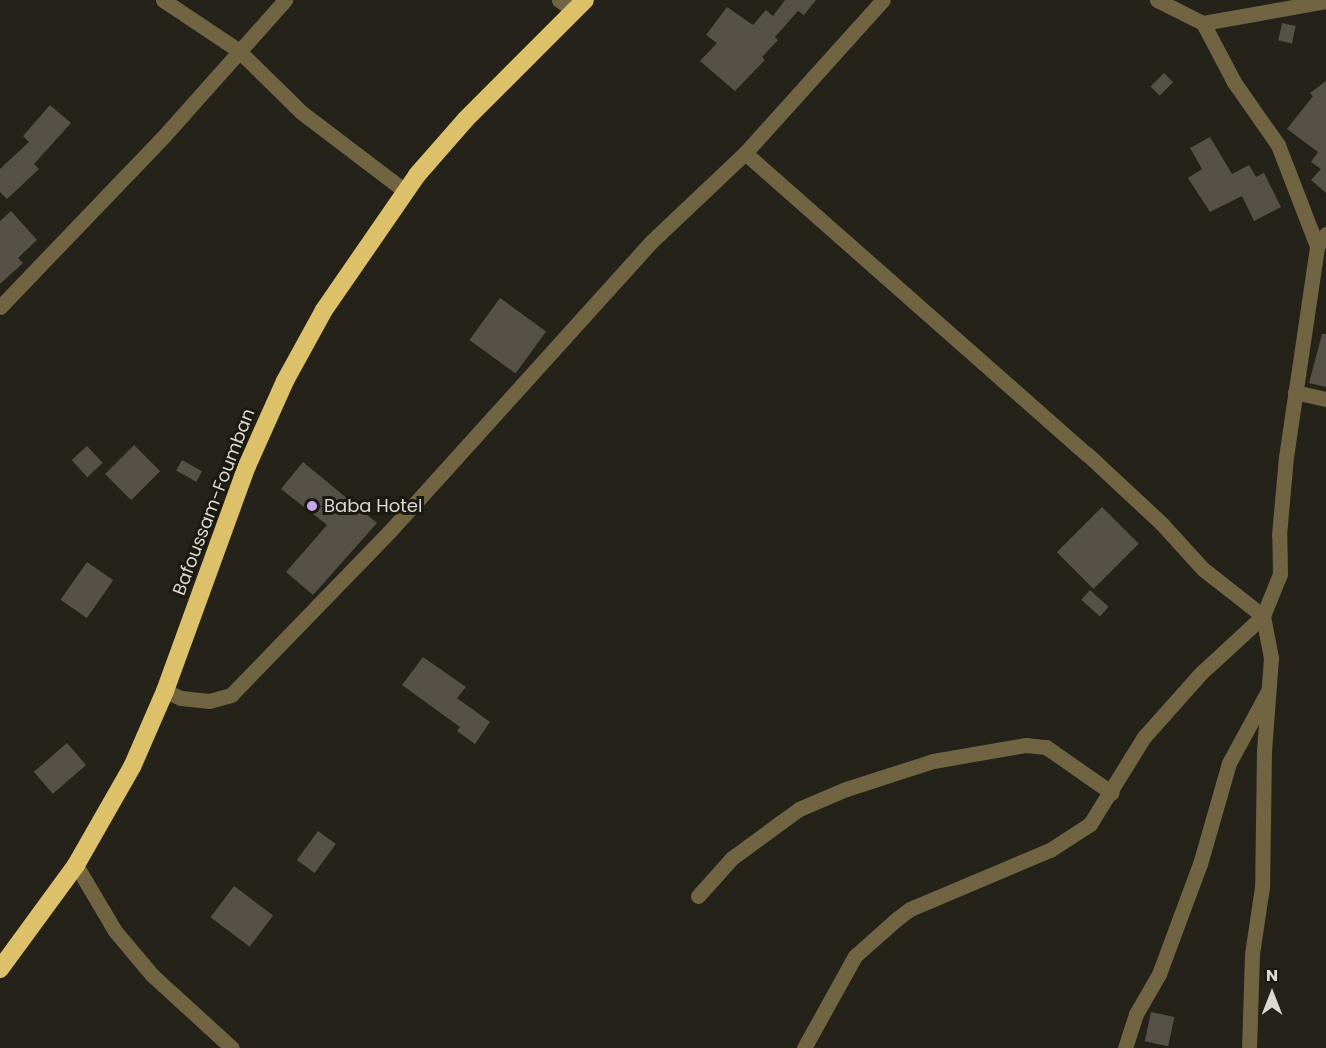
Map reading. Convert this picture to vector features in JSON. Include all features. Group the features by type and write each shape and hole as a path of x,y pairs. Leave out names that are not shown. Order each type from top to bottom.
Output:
{"highway":[{"name":"Bafoussam-Foumban","path":"0,969 76,865 132,767 165,691 247,466 285,381 324,310 405,191 466,119 572,4"}],"street":[{"path":"163,0 238,50 301,112 405,191"},
{"path":"0,307 164,136 238,50 285,0"},
{"path":"165,691 181,698 209,701 231,695 388,532 652,241 745,153 883,0"},
{"path":"804,1048 844,971 871,940 910,909 1071,838 1090,824 1112,793 1144,737 1201,673 1263,615 1280,574 1280,508 1294,393 1322,240 1278,145 1234,82 1203,23 1157,0"},
{"path":"1203,23 1326,1"},
{"path":"745,153 1078,447 1162,524 1203,568 1263,615 1271,658 1262,886 1252,954 1250,1048"},
{"path":"1294,393 1326,399"},
{"path":"1125,1048 1136,1014 1159,974 1200,864 1229,763 1268,691"},
{"path":"698,896 732,858 799,809 846,789 933,761 1026,745 1046,747 1112,793"},
{"path":"76,865 115,932 145,966 232,1048"}],"building":[{"path":"785,0 816,0 804,15 798,11 775,37 778,40 762,57 765,60 735,91 700,61 717,43 706,35 727,7 753,25 766,10 773,16"},
{"path":"1282,23 1296,26 1292,44 1278,41"},
{"path":"1164,73 1173,82 1160,96 1151,86"},
{"path":"1326,81 1326,193 1311,180 1321,169 1311,162 1318,152 1287,129 1313,96 1310,93"},
{"path":"50,105 71,123 34,164 39,169 7,199 0,192 0,169 29,142 23,136"},
{"path":"1210,137 1232,174 1249,165 1256,177 1264,173 1281,207 1254,221 1242,196 1210,212 1188,178 1202,169 1190,148"},
{"path":"11,211 37,240 18,258 23,263 0,284 0,221"},
{"path":"500,298 546,332 516,374 469,340"},
{"path":"1322,334 1326,334 1326,387 1309,383"},
{"path":"134,445 160,471 131,500 105,474"},
{"path":"87,446 103,463 87,477 72,460"},
{"path":"182,460 202,471 196,482 176,470"},
{"path":"303,462 377,523 313,595 286,572 327,525 281,489"},
{"path":"1102,507 1139,544 1094,589 1057,552"},
{"path":"87,562 113,580 87,618 61,600"},
{"path":"1090,590 1109,607 1100,616 1081,600"},
{"path":"423,657 466,687 457,698 490,722 475,744 457,731 460,727 402,685"},
{"path":"67,743 86,765 53,794 34,772"},
{"path":"318,831 336,844 315,873 297,860"},
{"path":"234,886 273,915 250,947 211,917"},
{"path":"1151,1012 1174,1017 1168,1046 1145,1041"}],"place":[{"name":"Baba Hotel","path":"312,506"}]}
